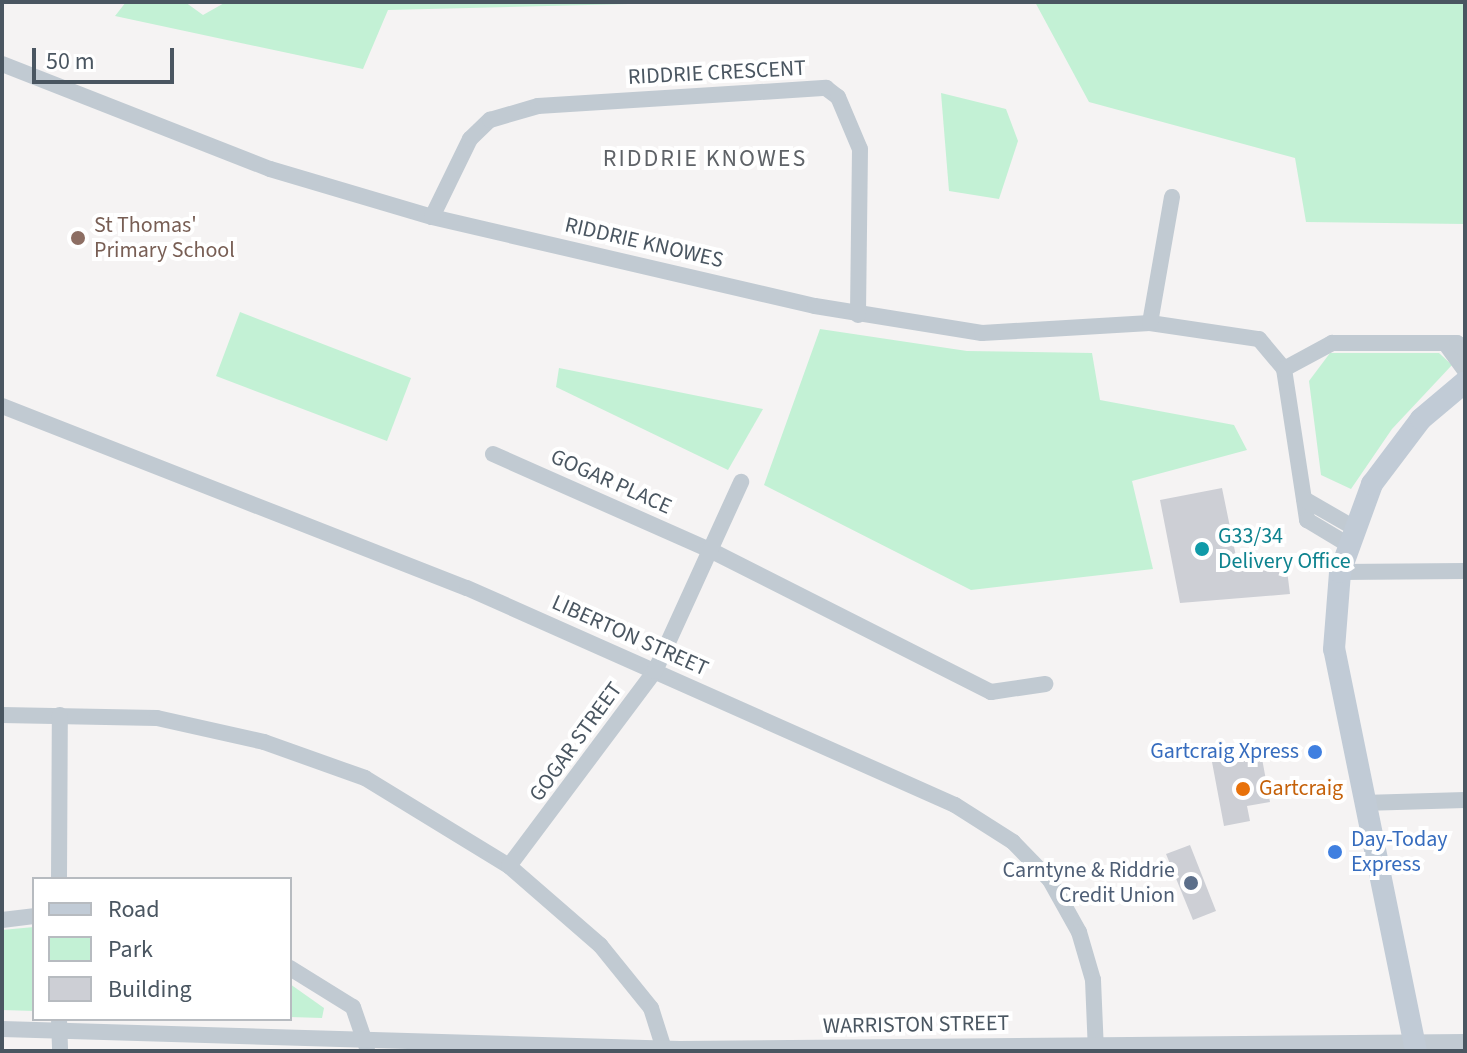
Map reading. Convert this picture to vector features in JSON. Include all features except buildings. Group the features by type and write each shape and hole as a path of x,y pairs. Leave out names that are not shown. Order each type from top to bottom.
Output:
{"street":[{"name":"RIDDRIE KNOWES","path":"2,64 270,169 432,217 858,315 982,333 1150,323 1259,339 1284,369"},
{"name":"RIDDRIE CRESCENT","path":"432,217 470,139 490,120 538,106 826,88 838,97 860,149 858,315"},
{"path":"1150,323 1172,197"},
{"path":"1349,535 1307,520 1284,369 1332,343 1445,343 1465,350"},
{"path":"1445,343 1465,371"},
{"path":"1415,1046 1334,649 1340,572 1349,535 1372,484 1421,419 1465,382"},
{"name":"LIBERTON STREET","path":"2,406 467,588 955,805 1013,842 1050,880 1079,932 1093,980 1096,1048"},
{"name":"GOGAR PLACE","path":"493,454 710,550"},
{"name":"GOGAR STREET","path":"509,866 655,671 741,482"},
{"path":"710,550 991,692 1045,684"},
{"path":"1340,572 1465,571"},
{"path":"2,699 8,715 157,718 264,742 365,778 509,866 600,945 651,1008 675,1050"},
{"path":"59,877 60,715"},
{"path":"1363,803 1465,800"},
{"path":"2,920 32,916"},
{"path":"292,969 353,1007 367,1046"},
{"path":"59,1025 60,1051"},
{"name":"WARRISTON STREET","path":"2,1029 59,1025 367,1046 675,1050 1415,1046 1465,1042"}],"green space":[{"path":"126,2 185,2 203,15 226,2 709,2 388,10 363,69 115,16"},
{"path":"1035,2 1465,2 1465,224 1306,222 1295,158 1089,102"},
{"path":"941,93 1006,109 1018,141 999,199 949,191"},
{"path":"240,312 411,378 387,441 216,376"},
{"path":"820,329 967,351 1092,353 1100,400 1234,425 1247,450 1132,481 1153,569 971,590 764,485"},
{"path":"1330,353 1439,353 1452,365 1392,429 1351,489 1321,475 1309,381"},
{"path":"559,368 763,409 728,470 556,387"},
{"path":"32,927 32,1011 2,1010 2,930"},
{"path":"292,985 324,1008 322,1018 292,1017"}],"place":[{"name":"St Thomas' Primary School","path":"78,238"},
{"name":"G33/34 Delivery Office","path":"1202,549"},
{"name":"Gartcraig Xpress","path":"1315,752"},
{"name":"Gartcraig","path":"1243,789"},
{"name":"Day-Today Express","path":"1335,852"},
{"name":"Carntyne & Riddrie Credit Union","path":"1191,883"}],"district":[{"name":"RIDDRIE KNOWES","path":"705,159"}]}
